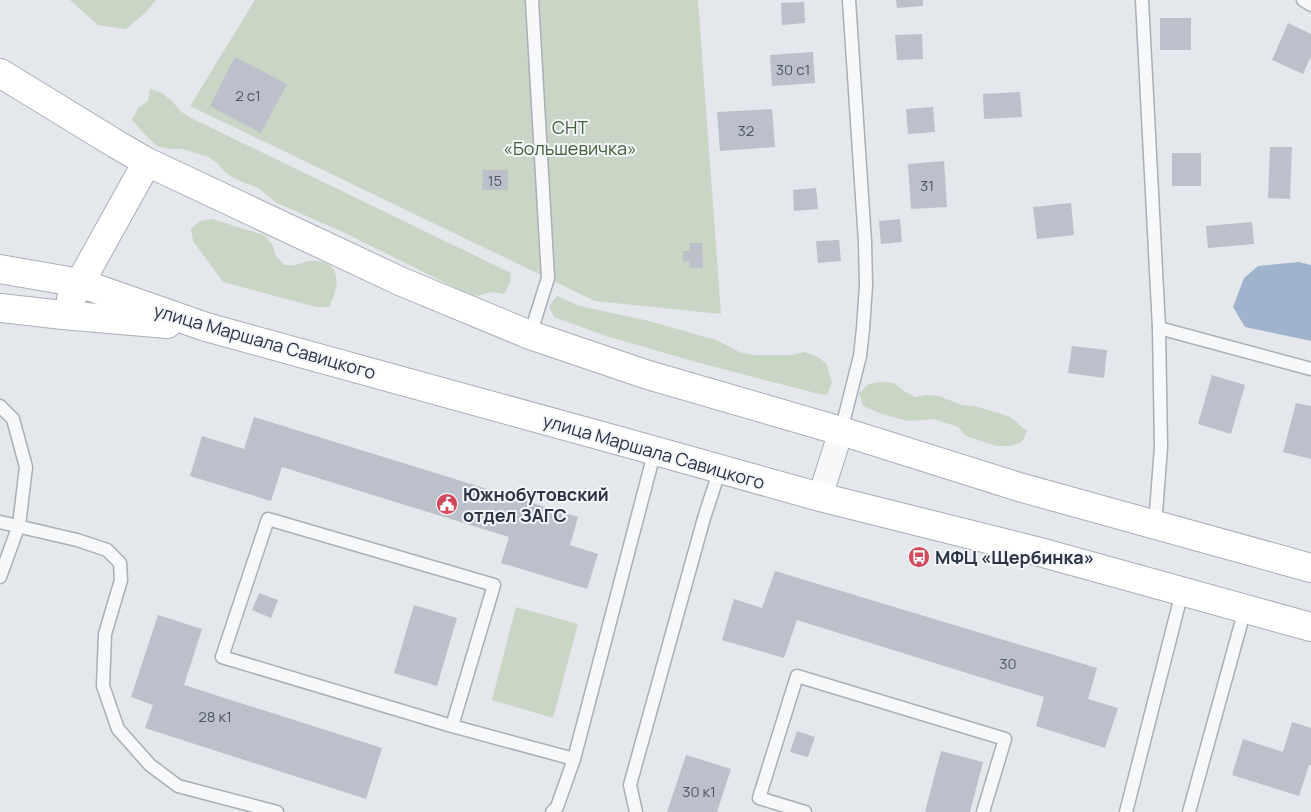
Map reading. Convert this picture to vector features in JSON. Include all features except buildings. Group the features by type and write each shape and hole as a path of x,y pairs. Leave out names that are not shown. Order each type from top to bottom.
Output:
{"street":[{"path":"0,73 147,162 402,282 530,336 648,375 841,430 1019,487 1311,568"},
{"path":"63,315 147,162"},
{"name":"улица Маршала Савицкого","path":"0,269 80,283 206,327 820,497 1040,552 1311,627"},
{"path":"0,308 206,327"},
{"path":"820,497 841,430"}],"lane":[{"path":"530,336 548,278 532,0"},
{"path":"841,430 860,356 866,286 865,242 849,0"},
{"path":"1142,0 1159,328 1161,447 1155,525"},
{"path":"1303,0 1311,5"},
{"path":"1159,328 1311,369"},
{"path":"0,406 13,419 26,467 19,525 0,577"},
{"path":"552,812 557,807 574,759 655,450"},
{"path":"636,812 630,785 704,518 720,469"},
{"path":"452,726 494,585 268,519 222,657 452,726 574,759"},
{"path":"0,522 78,540 107,550 120,563 121,580 105,634 103,686 118,729 150,765 178,786 277,812"},
{"path":"1126,812 1182,592"},
{"path":"1189,812 1245,609"},
{"path":"805,812 759,798 797,676 1005,739 983,812"}],"green space":[{"path":"70,0 156,0 145,13 126,29 98,25"},
{"name":"СНТ «Большевичка»","path":"255,0 698,0 721,314 595,301 190,106"},
{"path":"150,89 162,93 180,111 191,118 511,273 510,283 504,294 491,292 478,296 466,293 345,233 277,203 258,188 235,179 206,156 182,149 169,149 157,146 132,120 138,108 148,101"},
{"path":"212,219 264,235 272,244 276,256 284,265 294,265 306,261 328,264 336,275 337,283 329,307 316,307 223,282 193,241 191,229 200,221"},
{"path":"557,296 580,306 649,321 716,340 739,352 753,355 792,355 805,352 816,356 826,363 832,383 827,395 819,394 606,336 554,317 549,306"},
{"path":"881,382 894,383 915,397 939,396 962,405 975,406 1010,417 1027,431 1022,442 1010,446 996,446 966,436 958,427 934,419 907,421 882,414 863,406 859,393 869,384"},
{"path":"516,607 578,624 553,718 492,700"}],"water":[{"path":"1299,262 1311,265 1311,341 1245,327 1233,307 1244,278 1258,266"}],"place":[{"name":"Южнобутовский отдел ЗАГС","path":"447,504"},
{"name":"МФЦ «Щербинка»","path":"919,557"}]}
